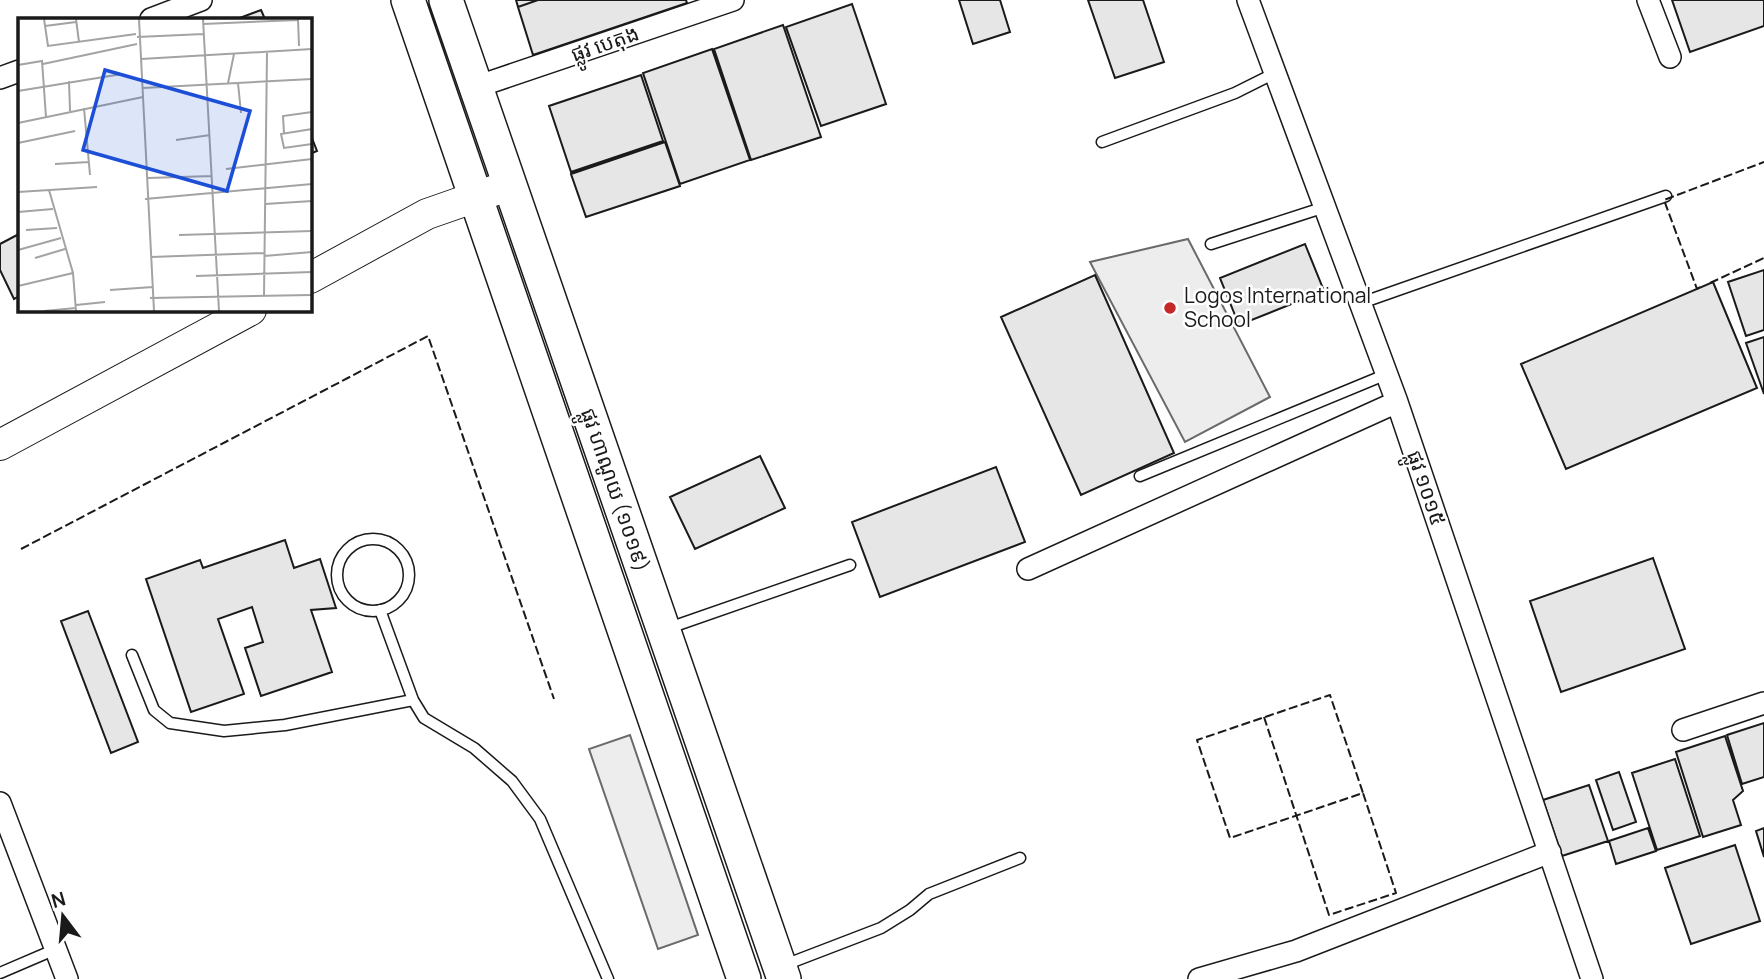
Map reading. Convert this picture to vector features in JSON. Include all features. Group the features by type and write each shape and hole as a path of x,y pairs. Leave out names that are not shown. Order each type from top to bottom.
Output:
{"main road":[{"name":"ផ្លូវ ហាណូយ (១០១៩)","path":"408,0 744,979"},
{"name":"ផ្លូវ ហាណូយ (១០១៩)","path":"446,0 781,973"},
{"path":"312,277 427,214 510,185"},
{"path":"0,445 247,312"}],"street":[{"path":"154,18 201,0"},
{"name":"ផ្លូវ បេតុង","path":"476,87 733,0"},
{"name":"ផ្លូវ ១០១៥","path":"1248,0 1397,402 1592,979"},
{"path":"1648,0 1670,57"},
{"path":"0,79 18,71"},
{"path":"1028,569 1397,402"},
{"path":"1683,730 1764,702"},
{"path":"0,803 67,979"},
{"path":"1199,979 1296,951 1550,852"}],"lane":[{"path":"1102,142 1235,93 1275,73"},
{"path":"1360,303 1665,196"},
{"path":"1211,244 1325,207"},
{"path":"1140,476 1387,374"},
{"path":"369,539 382,540 402,553 409,575 400,598 391,606 380,610 357,607 347,600 337,580 337,569 348,549 369,539"},
{"path":"663,630 850,565"},
{"path":"380,610 413,700 424,718 474,748 512,782 540,819 608,979"},
{"path":"132,655 154,710 170,723 224,731 285,725 413,700"},
{"path":"781,973 881,928 929,894 1020,858"},
{"path":"0,973 56,949"}],"shaded area":[{"path":"1188,239 1270,397 1185,442 1090,262"},
{"path":"630,735 698,935 658,949 589,749"}],"building":[{"path":"516,0 538,0 518,7"},
{"path":"538,0 686,0 687,3 533,55 518,7"},
{"path":"959,0 1000,0 1010,32 973,44"},
{"path":"1088,0 1143,0 1164,62 1115,78"},
{"path":"1672,0 1764,0 1764,26 1690,52"},
{"path":"852,4 886,104 821,126 786,27"},
{"path":"261,10 265,18 240,18"},
{"path":"783,25 821,137 751,160 714,49"},
{"path":"712,49 750,160 680,184 643,73"},
{"path":"641,75 663,141 571,172 549,106"},
{"path":"312,138 317,151 312,153"},
{"path":"665,142 680,186 586,217 571,174"},
{"path":"18,235 18,297 14,299 0,270 0,244"},
{"path":"1305,244 1324,291 1239,325 1220,278"},
{"path":"1764,270 1764,330 1746,336 1728,282"},
{"path":"1095,275 1174,453 1081,495 1001,317"},
{"path":"1713,282 1757,388 1566,469 1521,364"},
{"path":"1764,337 1764,394 1746,343"},
{"path":"760,456 785,508 695,549 670,497"},
{"path":"996,467 1025,542 880,597 852,522"},
{"path":"285,540 294,568 320,559 336,608 311,610 332,672 261,696 245,648 263,642 252,607 218,619 244,694 191,712 146,579 200,560 203,568"},
{"path":"1653,558 1685,649 1561,692 1530,601"},
{"path":"88,611 138,742 111,753 61,621"},
{"path":"1764,723 1764,777 1742,784 1727,735"},
{"path":"1725,736 1743,791 1733,800 1741,825 1703,837 1676,752"},
{"path":"1675,759 1700,836 1657,850 1632,773"},
{"path":"1619,772 1636,822 1613,830 1596,780"},
{"path":"1589,785 1608,841 1562,856 1543,800"},
{"path":"1648,828 1656,851 1616,864 1609,841"},
{"path":"1764,828 1764,857 1756,831"},
{"path":"1735,845 1760,921 1691,944 1665,868"}],"fence":[{"path":"1700,287 1697,289 1664,200 1764,162"},
{"path":"1710,283 1764,258"},
{"path":"21,549 428,336 554,699"},
{"path":"1264,717 1329,915 1396,893 1363,793 1230,838 1197,740 1330,695 1363,793"}],"place":[{"name":"Logos International School","path":"1170,308"}]}
